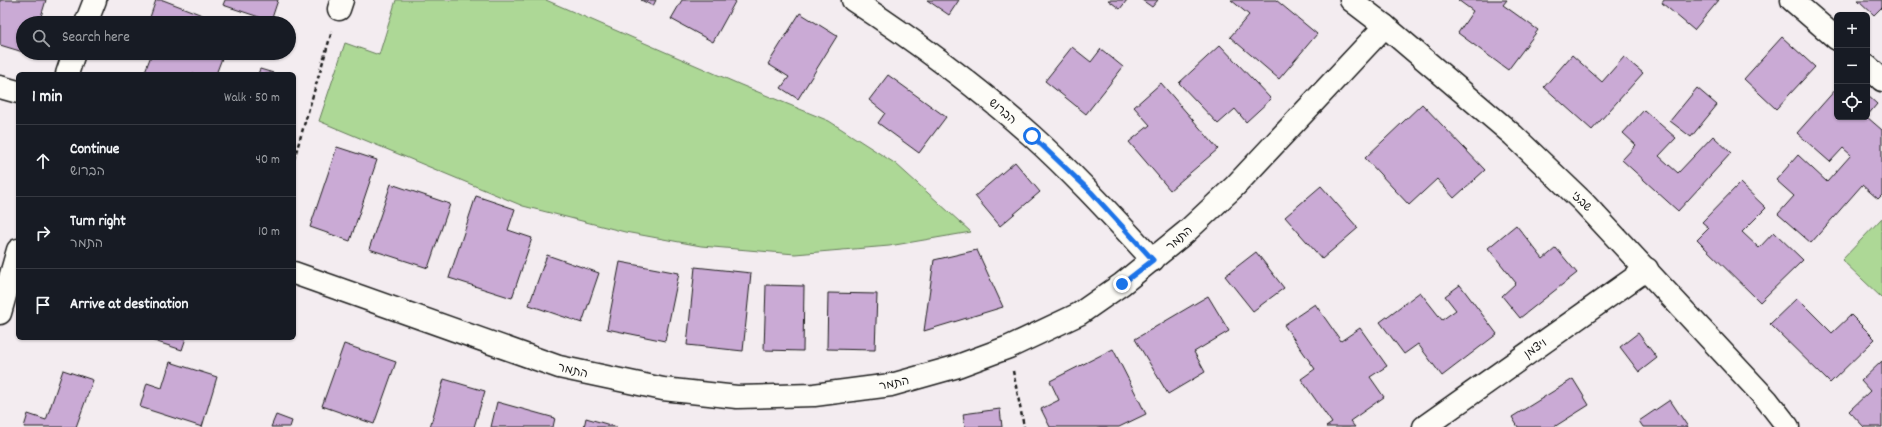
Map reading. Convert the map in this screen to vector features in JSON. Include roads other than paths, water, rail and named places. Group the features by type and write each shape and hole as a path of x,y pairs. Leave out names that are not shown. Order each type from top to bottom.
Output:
{"street":[{"path":"89,16 95,0"},
{"name":"הברוש","path":"853,0 901,31 972,85 1032,136 1091,192 1153,260"},
{"name":"שבזי","path":"1351,0 1385,26 1512,135 1583,202 1648,270 1767,400 1788,427"},
{"path":"1792,0 1834,36"},
{"name":"התמר","path":"296,274 559,367 663,389 737,397 814,395 890,385 955,367 1009,347 1079,314 1153,260 1186,232 1234,186 1385,26"},
{"path":"68,72 72,60"},
{"path":"1870,69 1882,80"},
{"path":"0,87 16,91"},
{"path":"0,313 16,257"},
{"name":"ויצמן","path":"1424,427 1648,270"}]}
